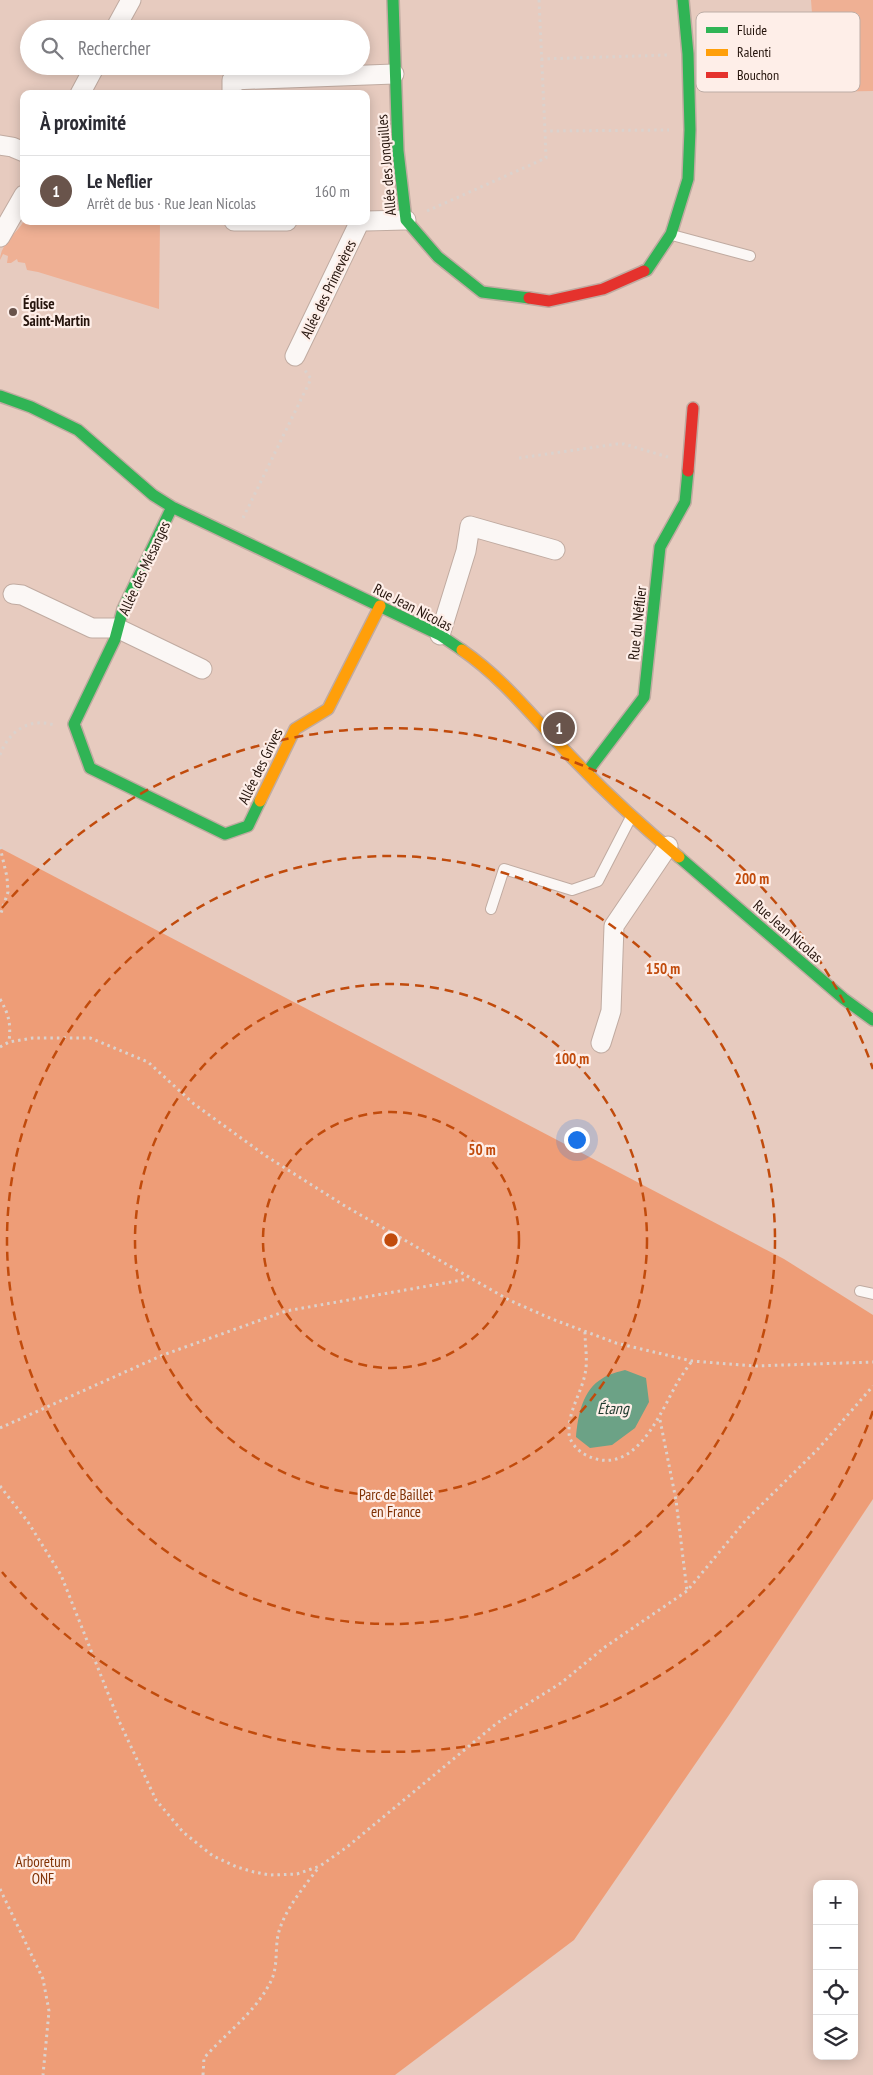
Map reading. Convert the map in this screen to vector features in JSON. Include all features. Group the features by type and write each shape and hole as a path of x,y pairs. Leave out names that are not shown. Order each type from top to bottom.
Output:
{"street":[{"path":"120,20 131,0"},
{"name":"Allée des Jonquilles","path":"393,0 398,151 406,220 438,257 482,292 549,301 603,289 647,270 671,234 688,179 690,130 688,54 683,0"},
{"path":"370,75 394,74"},
{"path":"82,90 90,75"},
{"path":"232,90 232,80 367,75"},
{"path":"0,145 20,150"},
{"path":"0,237 20,202"},
{"path":"370,221 406,220"},
{"name":"Allée des Primevères","path":"295,356 358,225"},
{"name":"Rue Jean Nicolas","path":"0,396 31,407 78,430 152,495 172,508 440,635 480,663 516,695 587,772 631,816 844,999 873,1020"},
{"name":"Rue du Néflier","path":"587,772 644,696 660,547 685,502 693,408"},
{"name":"Allée des Mésanges","path":"74,724 115,639 123,609 172,508"},
{"path":"440,635 466,551 470,526 555,550"},
{"name":"Allée des Mésanges","path":"12,594 22,595 92,628 117,628 202,669"},
{"name":"Allée des Grives","path":"74,724 90,768 225,834 248,826 295,729 328,709 380,606"},
{"path":"601,1043 612,1011 614,926 668,846"}],"lane":[{"path":"671,234 750,256"},
{"path":"491,909 504,869 572,890 598,881 631,816"},
{"path":"860,1291 873,1294"}],"path":[{"path":"406,220 546,158 539,0"},
{"path":"542,59 688,54"},
{"path":"545,131 690,130"},
{"path":"234,536 311,378 295,356"},
{"path":"519,458 617,444 631,446 688,464"},
{"path":"0,755 9,736 22,727 34,722 49,723 61,727 74,724"},
{"path":"0,847 7,877 8,892 0,916"},
{"path":"0,999 11,1025 9,1042"},
{"path":"0,1047 9,1042 33,1038 90,1038 148,1062 194,1104 266,1156 345,1206 509,1300 585,1332 616,1343 692,1360 756,1366 873,1362"},
{"path":"0,1428 163,1355 286,1311 469,1278"},
{"path":"585,1332 586,1372 572,1408 569,1435 577,1450 591,1458 610,1461 636,1448 660,1419 678,1382 692,1360"},
{"path":"0,1486 28,1522 60,1575 119,1721 156,1800 183,1832 214,1856 237,1867 254,1872 297,1874 320,1866 347,1847 497,1723 561,1683 605,1647 687,1591 746,1520 818,1449 873,1386"},
{"path":"660,1419 676,1500 687,1591"},
{"path":"203,2075 204,2058 221,2038 248,2014 273,1978 278,1935 285,1916 297,1896 320,1866"},
{"path":"0,1889 43,1979 49,2010 44,2075"}],"shaded area":[{"path":"811,0 873,0 873,91 860,91 860,12 812,12"},
{"path":"21,225 160,225 159,309 27,270 25,263 18,262 17,259 7,263 8,256 3,254 0,260 6,244"}],"green space":[{"name":"Parc de Baillet en France","path":"0,848 784,1259 873,1315 873,1499 729,1715 574,1940 395,2075 0,2075"}],"water":[{"name":"Étang","path":"625,1370 646,1378 649,1402 635,1428 612,1445 590,1448 576,1437 582,1404 590,1389 596,1383 611,1374"}],"traffic: fast":[{"path":"393,0 398,151 406,220 438,257 482,292 529,298"},
{"path":"644,271 647,270 671,234 688,179 690,130 688,54 683,0"},
{"path":"0,396 31,407 78,430 153,495 172,507 440,635 462,650"},
{"path":"587,772 644,697 660,547 685,502 688,471"},
{"path":"172,507 123,609 115,639 74,724 90,768 225,834 248,826 260,801"},
{"path":"679,857 844,999 873,1020"}],"traffic: slow":[{"path":"260,801 295,729 328,709 380,606"},
{"path":"462,650 502,683 603,789 679,857"}],"traffic: jam":[{"path":"529,298 549,301 603,289 644,271"},
{"path":"688,471 693,408"}],"place":[{"name":"Église Saint-Martin","path":"13,312"},
{"name":"Le Neflier","path":"559,728"}],"park label":[{"name":"Arboretum ONF","path":"43,1870"}]}
